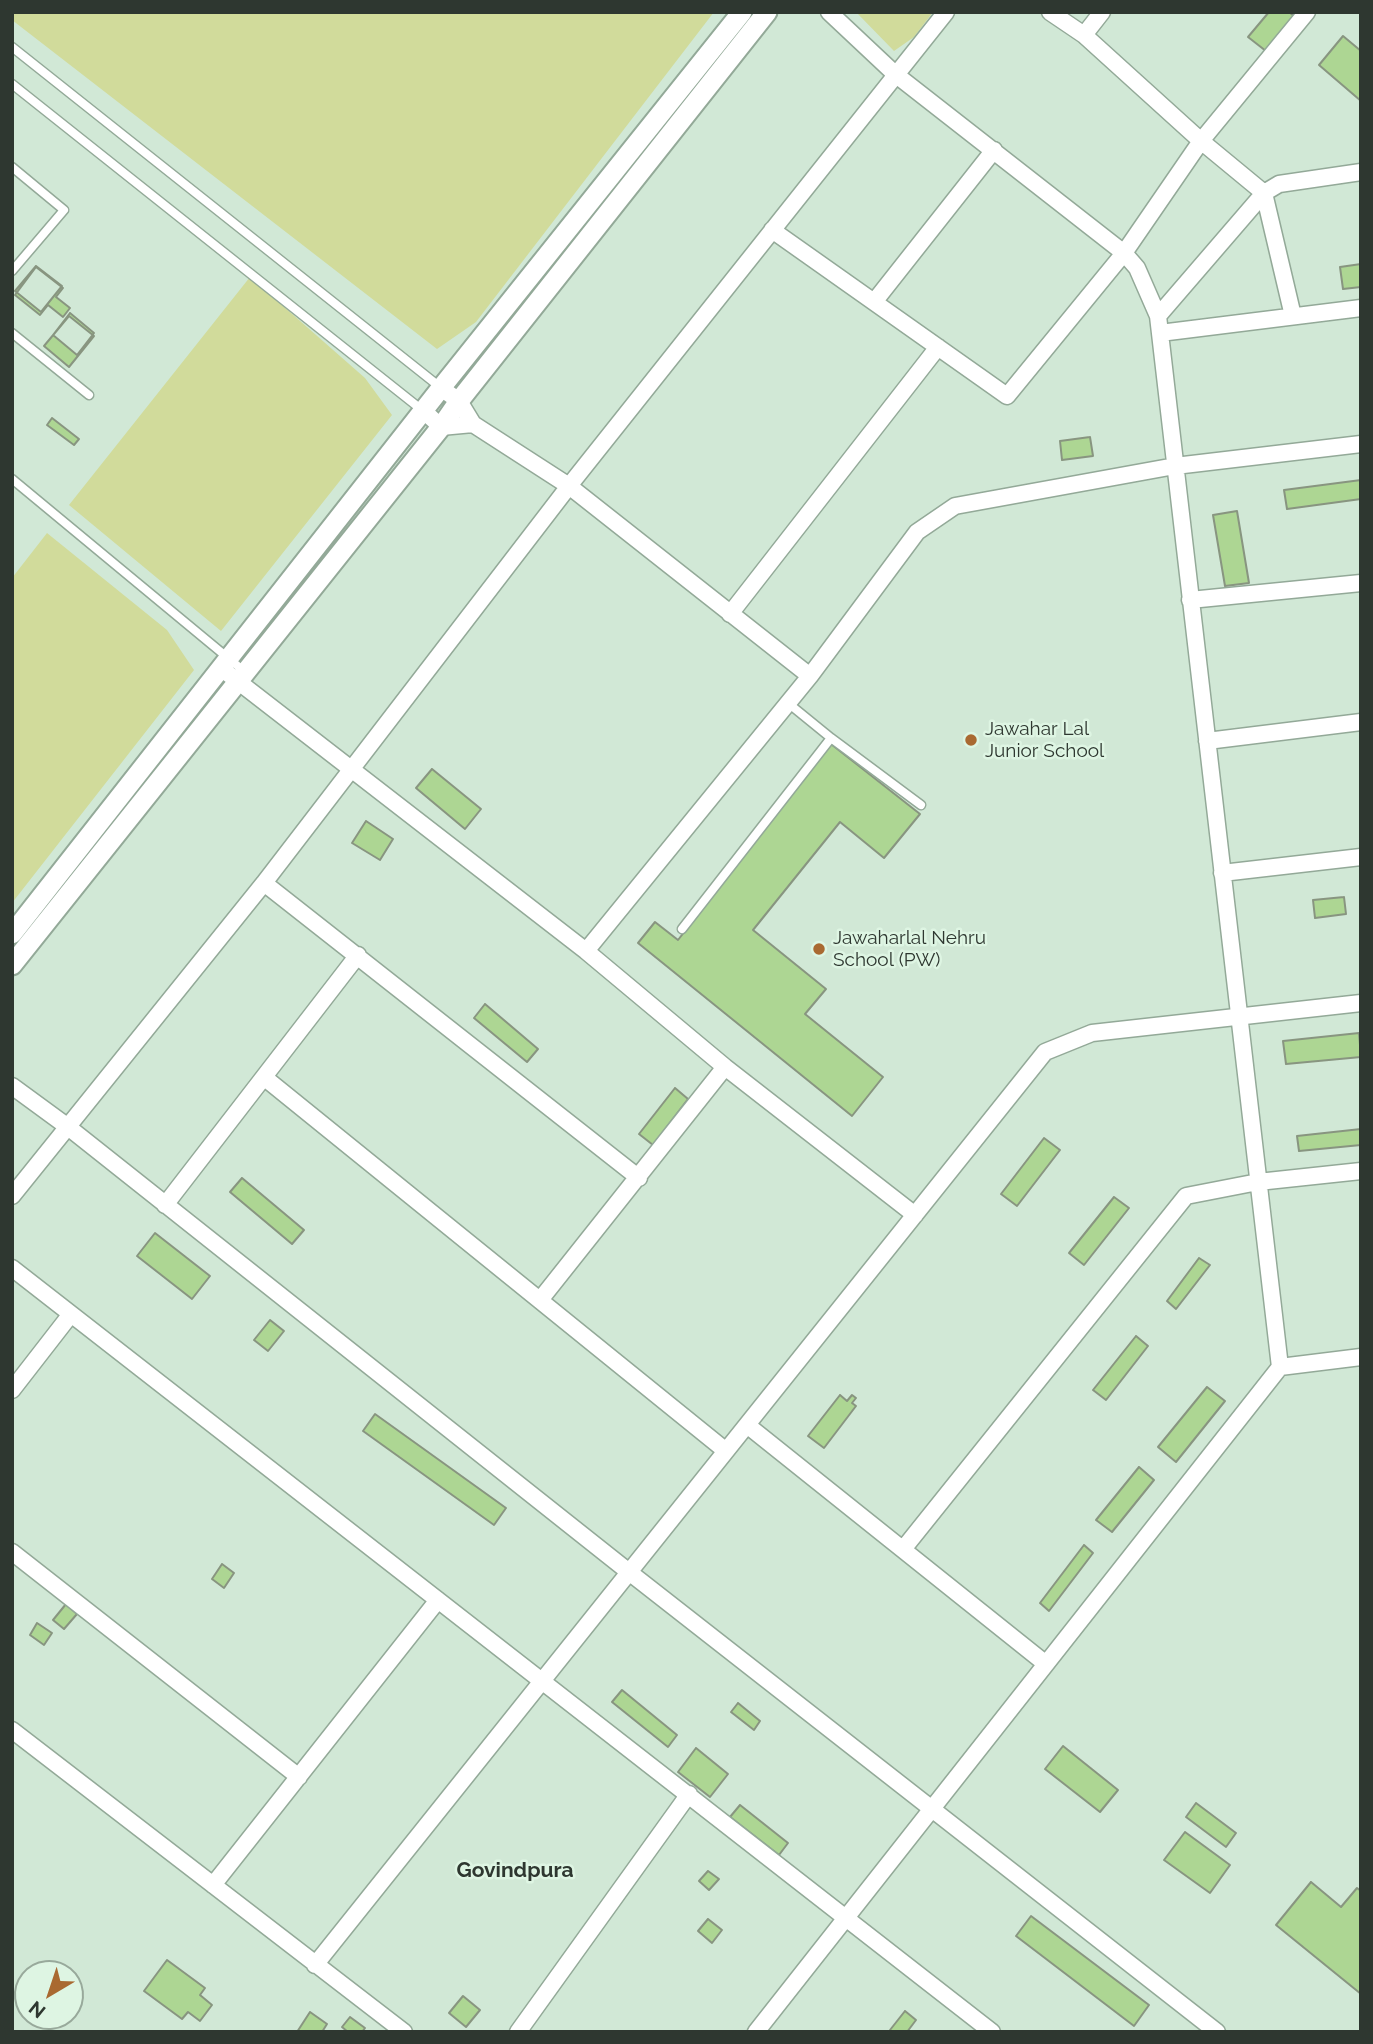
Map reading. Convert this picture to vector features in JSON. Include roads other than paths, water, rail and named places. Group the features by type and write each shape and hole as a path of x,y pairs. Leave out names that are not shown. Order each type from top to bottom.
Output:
{"street":[{"path":"12,965 441,388 741,12"},
{"path":"12,934 441,427 767,12"},
{"path":"829,12 895,74 1124,253 1137,268 1158,316 1280,1367"},
{"path":"12,1196 264,883 569,485 946,12"},
{"path":"1050,12 1084,35 1200,141 1264,192 1293,316"},
{"path":"1084,35 1102,12"},
{"path":"772,230 1007,396 1124,253 1200,141 1307,12"},
{"path":"874,302 994,150"},
{"path":"1158,316 1264,192 1279,184 1361,172"},
{"path":"1160,333 1361,308"},
{"path":"730,614 938,347"},
{"path":"441,388 459,401 473,424 569,485 810,677"},
{"path":"424,411 441,427 473,424"},
{"path":"586,951 789,704 917,532 955,506 1175,466 1361,444"},
{"path":"1190,600 1361,583"},
{"path":"233,670 350,769 586,951 725,1067 915,1215"},
{"path":"1207,741 1361,722"},
{"path":"1222,873 1361,857"},
{"path":"264,883 639,1178"},
{"path":"165,1205 358,955"},
{"path":"315,1965 1045,1052 1092,1033 1361,1003"},
{"path":"540,1300 725,1067"},
{"path":"265,1078 726,1451"},
{"path":"12,1086 68,1127 629,1573 1217,2032"},
{"path":"904,1548 1186,1196 1258,1182 1361,1171"},
{"path":"12,1268 992,2032"},
{"path":"12,1390 71,1314"},
{"path":"756,2032 1280,1367 1361,1357"},
{"path":"747,1425 1046,1664"},
{"path":"12,1552 299,1777"},
{"path":"213,1885 438,1600"},
{"path":"12,1730 404,2032"},
{"path":"518,2032 689,1794"}],"lane":[{"path":"12,47 441,388"},
{"path":"12,84 424,411"},
{"path":"12,167 64,210 12,271"},
{"path":"12,333 89,395"},
{"path":"12,479 233,670"},
{"path":"789,704 921,805"},
{"path":"682,929 831,738"}],"place":[{"name":"Jawahar Lal Junior School","path":"971,740"},
{"name":"Jawaharlal Nehru School (PW)","path":"819,949"}],"district":[{"name":"Govindpura","path":"515,1871"}]}
